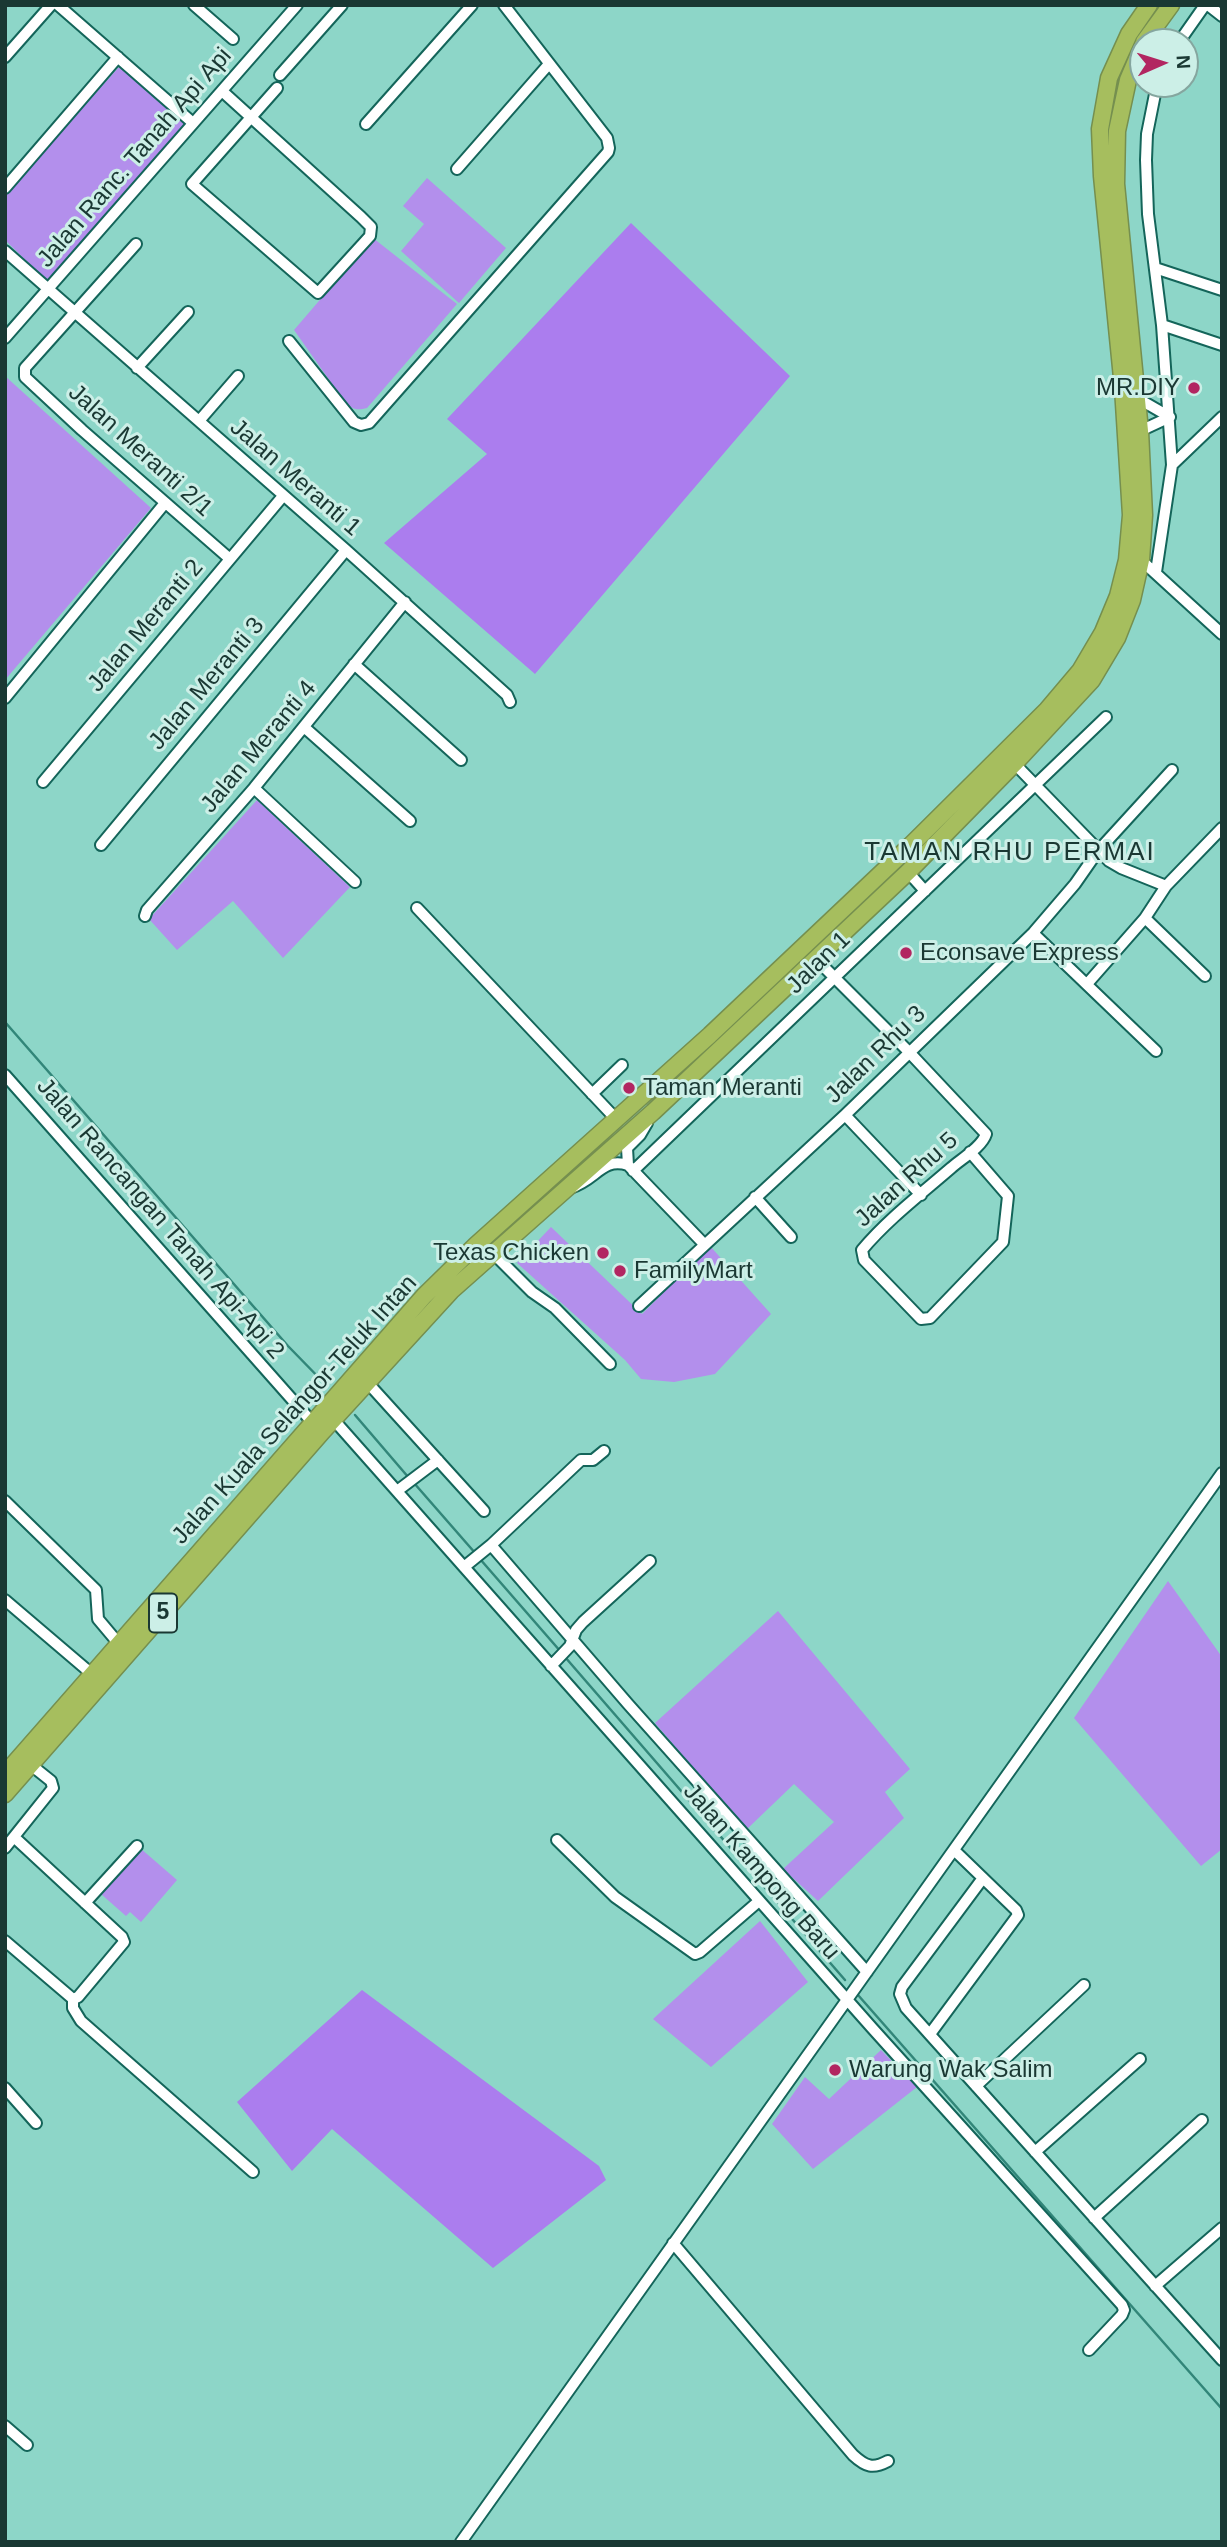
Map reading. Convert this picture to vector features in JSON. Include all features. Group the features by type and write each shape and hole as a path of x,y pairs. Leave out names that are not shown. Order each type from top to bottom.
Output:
{"highway":[{"path":"1146,10 1157,5"},
{"name":"Jalan Kuala Selangor-Teluk Intan","path":"1155,28 1171,5"},
{"name":"Jalan Kuala Selangor-Teluk Intan","path":"5,1794 333,1419 451,1291 653,1112 908,872 1009,758 1080,671 1103,632 1118,596 1127,560 1131,515 1130,466 1101,176 1100,129 1109,78 1129,34 1146,10"},
{"name":"Jalan Kuala Selangor-Teluk Intan","path":"5,1774 424,1296 476,1245 1091,680 1117,638 1132,600 1141,560 1144,515 1140,431 1116,184 1117,131 1129,78"}],"street":[{"path":"5,57 51,5"},
{"path":"58,5 193,123"},
{"path":"194,5 233,39"},
{"name":"Jalan Ranc. Tanah Api Api","path":"5,338 297,5"},
{"path":"281,75 342,5"},
{"path":"366,124 472,5"},
{"path":"289,341 354,422 361,425 369,423 608,152 607,138 504,5"},
{"path":"1189,28 1206,5 1222,16"},
{"path":"5,188 118,57"},
{"path":"457,169 549,64"},
{"path":"222,90 251,118 371,227 370,236 318,293 192,184 251,118 277,88"},
{"path":"1154,98 1147,134 1148,214 1162,325 1172,465 1156,572"},
{"path":"74,312 136,244"},
{"name":"Jalan Meranti 1","path":"5,251 405,602 507,695 510,702"},
{"path":"1155,268 1222,290"},
{"name":"Jalan Meranti 2/1","path":"74,312 24,373 82,430 230,559"},
{"path":"137,368 188,312"},
{"path":"1162,325 1222,345"},
{"path":"199,421 238,376"},
{"path":"1137,398 1170,417"},
{"path":"1140,431 1170,417"},
{"path":"1172,465 1222,417"},
{"name":"Jalan Meranti 2","path":"43,782 283,496"},
{"path":"5,698 165,503"},
{"name":"Jalan Meranti 3","path":"101,845 346,550"},
{"path":"1141,560 1222,634"},
{"name":"Jalan Meranti 4","path":"145,916 147,909 254,788 405,602"},
{"path":"354,664 461,760"},
{"name":"Jalan 1","path":"631,1168 1106,717"},
{"path":"304,727 410,821"},
{"path":"1009,758 1098,851 1121,868 1166,886"},
{"name":"Jalan Rhu 3","path":"639,1306 845,1115 1033,933 1075,884 1098,851 1172,770"},
{"path":"254,788 355,882"},
{"path":"1087,984 1145,918 1166,886 1222,828"},
{"path":"908,872 925,891"},
{"path":"416,908 615,1119"},
{"path":"1145,918 1205,976"},
{"path":"1033,933 1156,1051"},
{"path":"816,959 909,1052"},
{"name":"Jalan Rhu 5","path":"909,1052 984,1129 985,1139 970,1152 921,1195 864,1247 861,1254 918,1318 930,1318 1003,1242 1008,1196 970,1152"},
{"path":"592,1094 622,1065"},
{"name":"Jalan Rancangan Tanah Api-Api 2","path":"5,1075 312,1422"},
{"path":"631,1168 627,1148 640,1135 653,1112"},
{"path":"845,1115 921,1195"},
{"path":"568,1189 585,1184 608,1164 614,1162 631,1168 704,1244"},
{"path":"755,1197 791,1237"},
{"path":"494,1254 532,1292 555,1308 610,1364"},
{"path":"367,1382 484,1511"},
{"name":"Jalan Kampong Baru","path":"333,1419 401,1488 464,1567 554,1663 847,2001 1122,2305 1122,2315 1088,2350"},
{"path":"464,1567 581,1460 593,1460 604,1451"},
{"path":"401,1488 438,1460"},
{"path":"461,2542 1222,1473"},
{"path":"5,1501 95,1588 97,1619 119,1644"},
{"path":"491,1545 571,1643 866,1972"},
{"path":"554,1663 571,1643 583,1622 650,1561"},
{"path":"5,1600 93,1675"},
{"path":"5,1848 53,1788 53,1783 30,1765"},
{"path":"14,1837 124,1939 123,1945 78,1997 73,1999"},
{"path":"557,1840 615,1897 695,1954 759,1901"},
{"path":"85,1903 136,1846"},
{"path":"930,2034 1018,1915 1017,1910 955,1851"},
{"path":"983,1878 902,1987 900,1994 906,2008 1222,2360"},
{"path":"5,1941 73,1999 73,2008 81,2021 253,2172"},
{"path":"976,2086 1083,1985"},
{"path":"1035,2152 1140,2059"},
{"path":"5,2088 36,2123"},
{"path":"1094,2218 1202,2120"},
{"path":"1155,2286 1222,2228"},
{"path":"673,2244 853,2455 869,2467 888,2461"},
{"path":"5,2426 27,2445"}],"shaded area":[{"path":"119,67 187,123 49,283 5,240 5,195"},
{"path":"427,178 506,248 459,303 401,251 424,224 403,206"},
{"path":"631,223 790,376 535,674 384,543 487,454 447,419"},
{"path":"373,238 457,304 367,408 357,409 344,401 294,330"},
{"path":"5,376 151,508 5,680"},
{"path":"257,800 350,887 283,958 233,901 177,950 149,919"},
{"path":"551,1227 642,1314 710,1246 771,1314 715,1374 674,1382 641,1379 625,1360 517,1263"},
{"path":"1168,1581 1222,1657 1222,1849 1201,1866 1074,1718"},
{"path":"778,1611 910,1769 885,1792 904,1818 818,1901 783,1869 834,1822 794,1784 746,1830 655,1723"},
{"path":"140,1848 177,1880 141,1922 130,1912 126,1916 101,1894"},
{"path":"760,1921 808,1982 711,2067 653,2019"},
{"path":"362,1990 599,2166 606,2180 493,2268 332,2129 292,2171 237,2102"},
{"path":"881,2050 917,2087 813,2169 772,2124 805,2077 829,2099"}],"waterway":[{"path":"5,1022 288,1346 327,1386"},
{"path":"355,1415 409,1478"},
{"path":"414,1483 476,1554"},
{"path":"480,1559 561,1652"},
{"path":"565,1657 845,1980"},
{"path":"858,1995 1222,2409"}],"place":[{"name":"MR.DIY","path":"1194,388"},
{"name":"Econsave Express","path":"906,953"},
{"name":"Taman Meranti","path":"629,1088"},
{"name":"Texas Chicken","path":"603,1253"},
{"name":"FamilyMart","path":"620,1271"},
{"name":"Warung Wak Salim","path":"835,2070"}],"district":[{"name":"TAMAN RHU PERMAI","path":"1010,853"}]}
